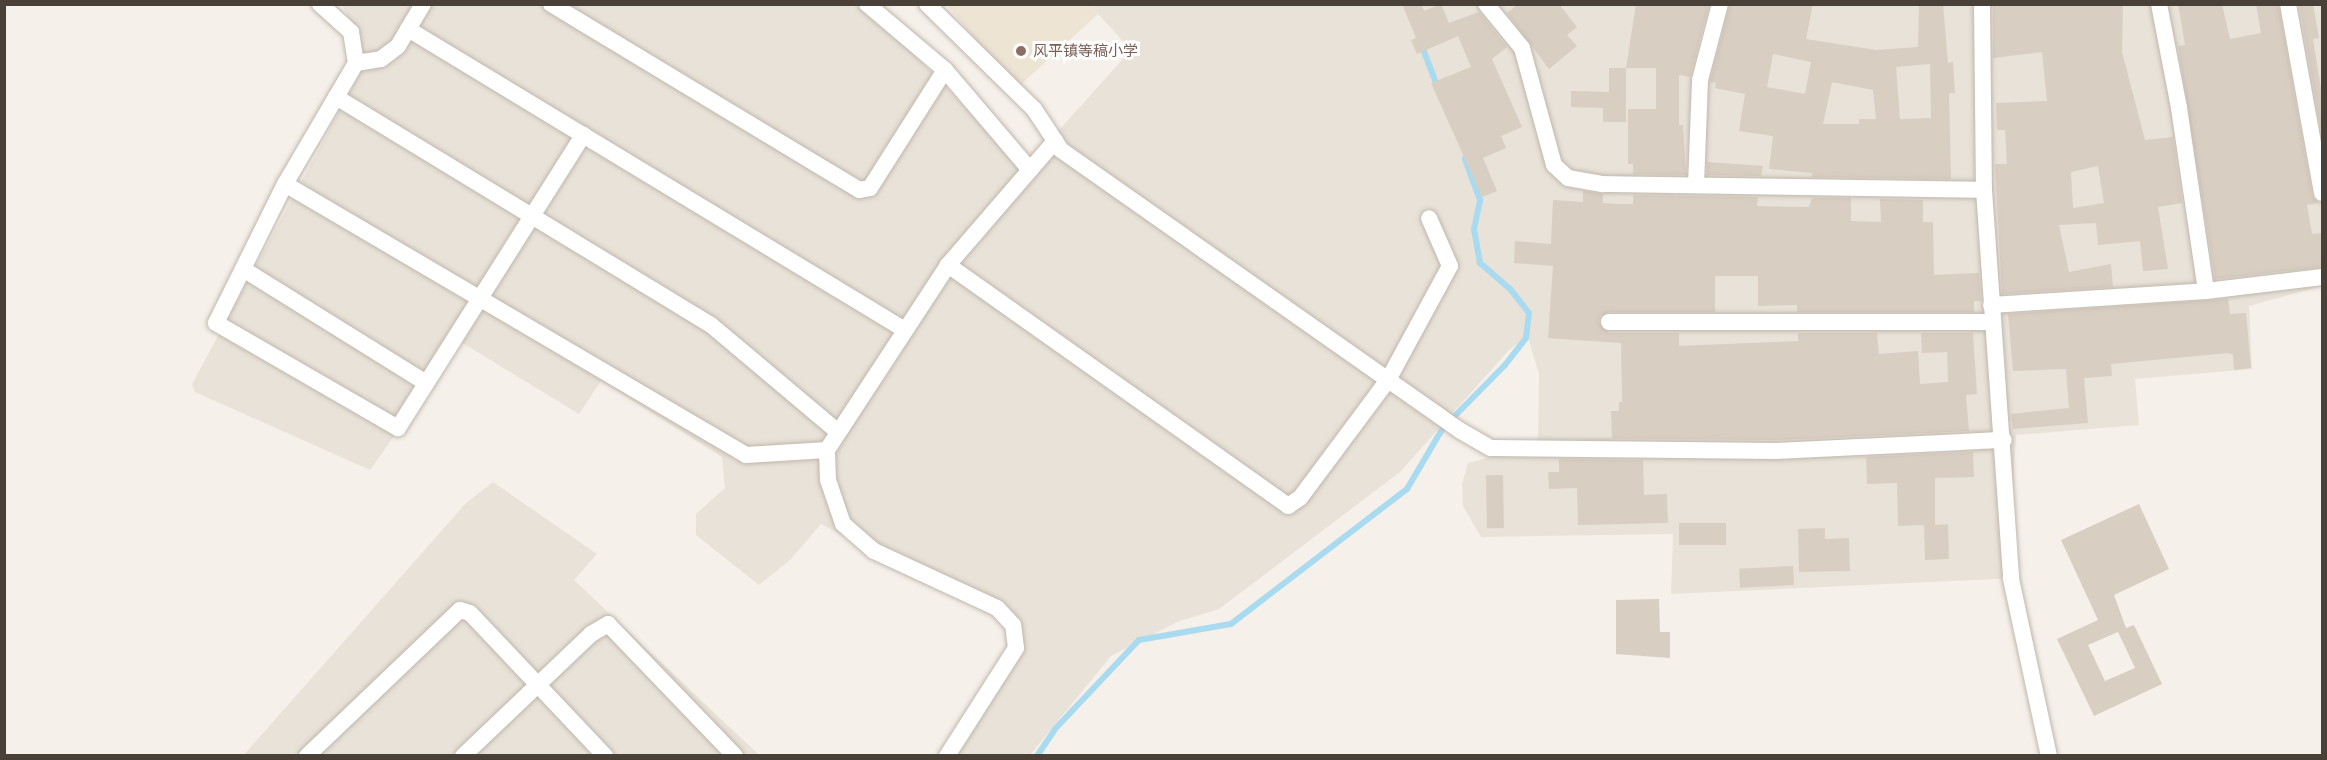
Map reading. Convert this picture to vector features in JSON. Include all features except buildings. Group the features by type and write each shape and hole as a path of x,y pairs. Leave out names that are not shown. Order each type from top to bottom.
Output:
{"street":[{"path":"320,4 351,32 356,63 285,184 216,323 398,429 583,135"},
{"path":"356,63 381,59 398,46 423,4"},
{"path":"551,4 859,190 870,188 945,70"},
{"path":"867,4 945,70 1030,170"},
{"path":"927,4 1034,109 1055,141 1070,156 1461,431 1491,448 1776,451 2004,440"},
{"path":"1486,4 1522,48 1554,165 1568,178 1603,184 1984,190"},
{"path":"1696,185 1700,80 1720,4"},
{"path":"1982,4 1984,190 1991,313 2004,440 2011,579 2049,756"},
{"path":"2159,4 2181,120 2206,291"},
{"path":"2288,4 2322,193"},
{"path":"408,29 905,330"},
{"path":"336,97 711,325 838,432"},
{"path":"947,756 1016,648 1013,625 997,608 874,550 843,524 828,480 827,450 948,265 1055,141"},
{"path":"285,184 746,455 827,450"},
{"path":"948,265 1288,506 1300,498 1388,380 1450,266 1429,218"},
{"path":"243,269 426,383"},
{"path":"1609,322 1991,313 2322,277"},
{"path":"307,756 460,610 470,613 539,683 605,756"},
{"path":"464,756 591,634 608,624 735,756"}],"shaded area":[{"path":"342,5 867,5 1024,169 1131,50 1090,5 2322,5 2322,286 2249,306 2252,369 2135,379 2139,425 2016,435 2010,533 2017,578 1671,594 1673,534 1481,537 1463,506 1462,484 1468,463 1538,444 1539,374 1528,337 1509,350 1400,472 1219,609 1177,622 1111,656 1030,755 947,755 1022,645 1000,615 821,524 790,560 759,585 696,535 696,514 725,488 722,457 601,381 579,414 461,342 370,470 195,392 192,384 358,77 353,24"},
{"name":"风平镇等稿小学","path":"947,5 1090,5 1098,14 1016,89"},
{"path":"493,482 597,554 574,580 759,755 243,756 466,503"}],"waterway":[{"path":"1421,44 1438,88"},
{"path":"1037,756 1055,729 1139,640 1231,624 1407,489 1443,428 1505,365 1526,338 1529,313 1510,289 1480,263 1474,229 1480,200 1465,159"}],"place":[{"name":"风平镇等稿小学","path":"1021,51"}]}
